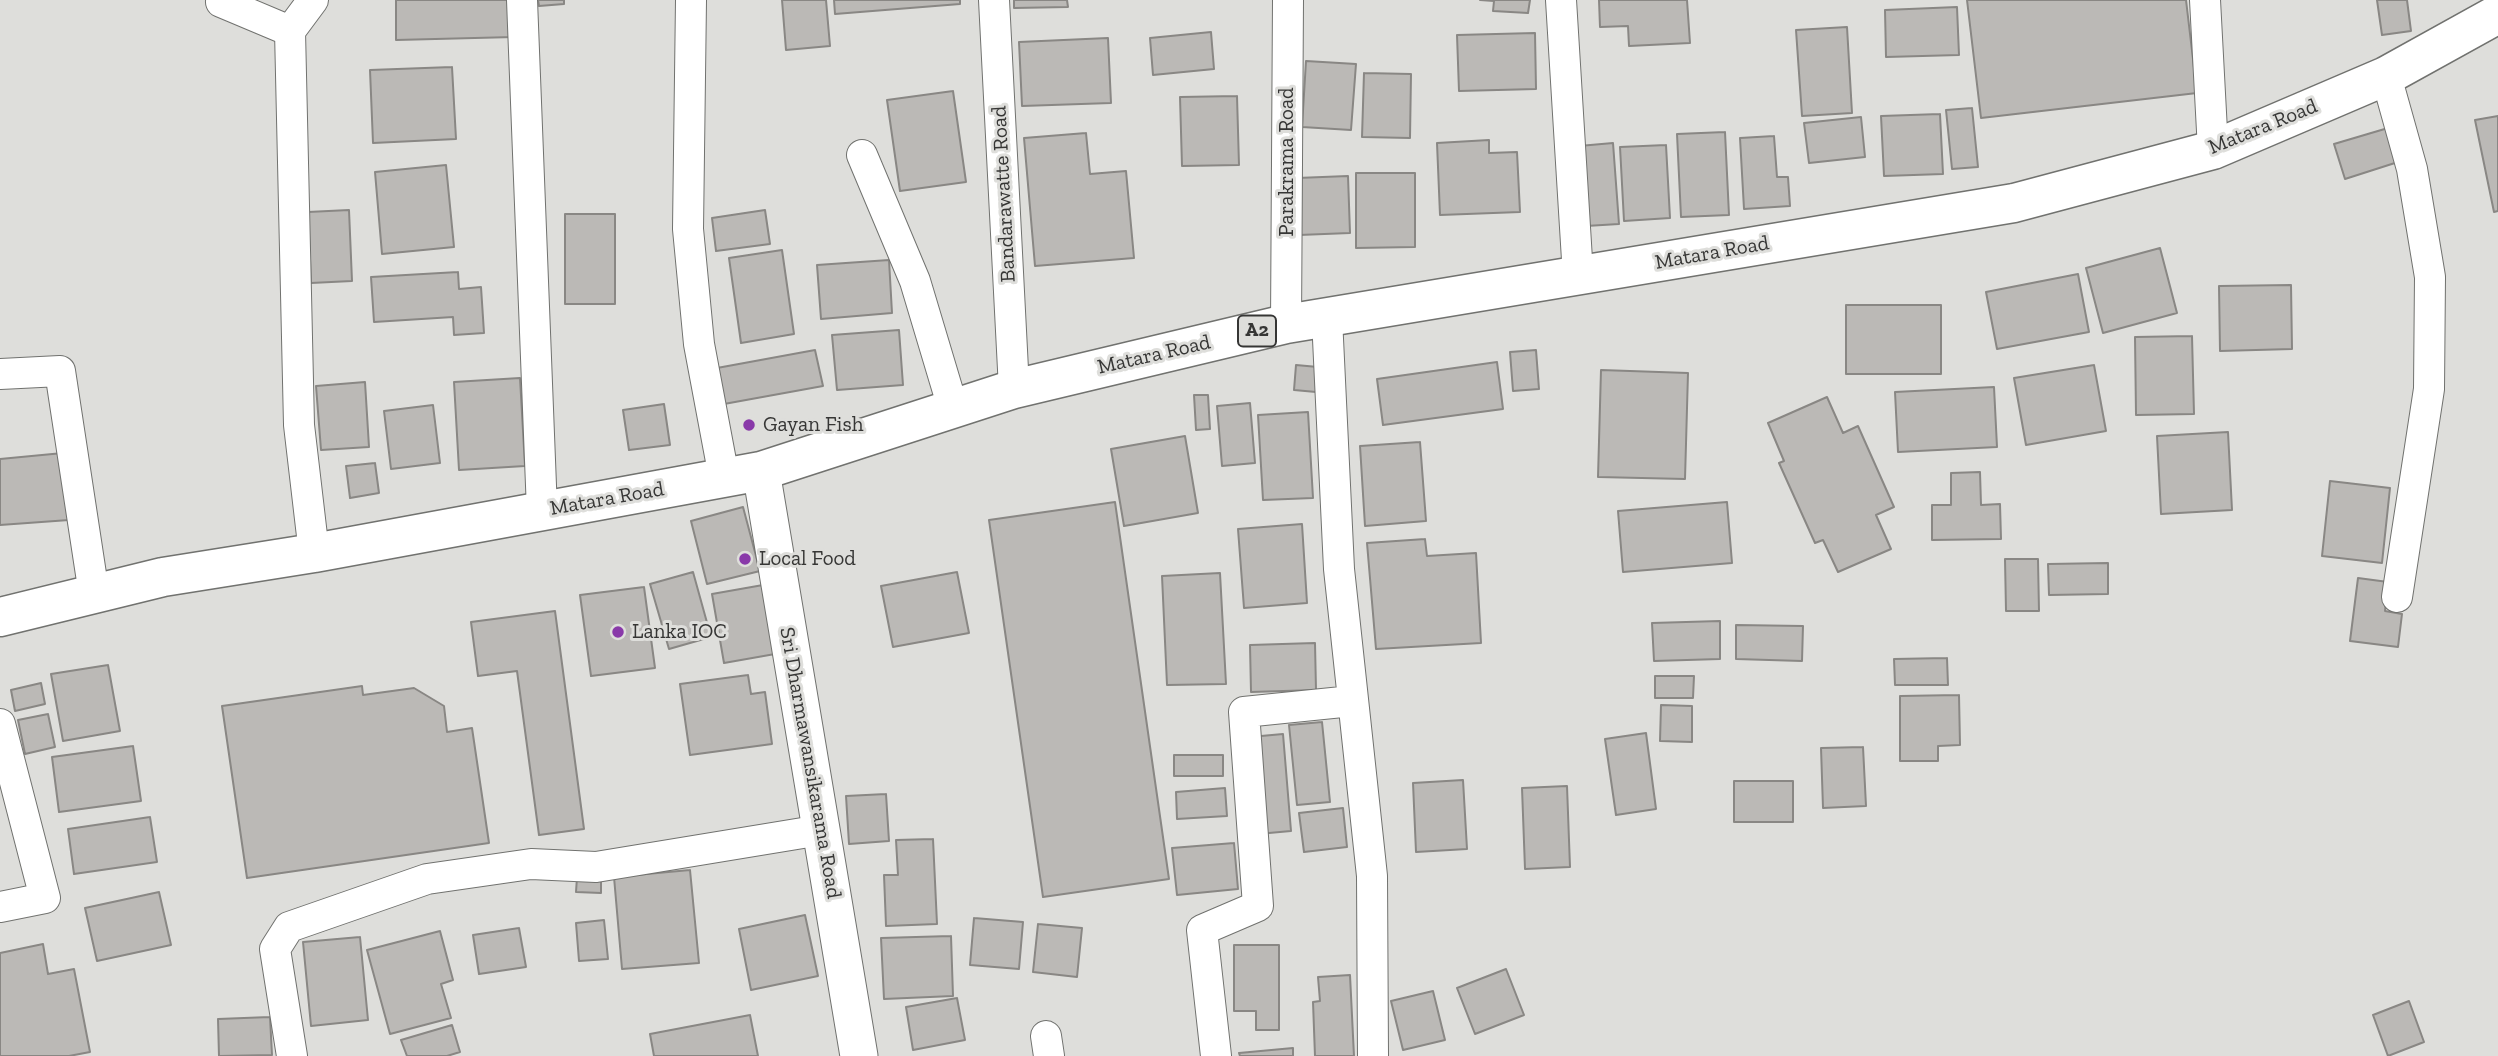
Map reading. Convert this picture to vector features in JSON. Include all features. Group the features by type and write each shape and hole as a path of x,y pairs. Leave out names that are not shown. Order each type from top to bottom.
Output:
{"highway":[{"name":"Matara Road","path":"0,617 163,577 314,553 743,474 1014,388 1286,324 2014,203 2213,150 2386,76 2498,14"}],"street":[{"path":"313,0 290,30 299,425 314,553"},
{"path":"523,0 542,511"},
{"path":"691,0 688,229 699,344 743,474"},
{"name":"Bandarawatte Road","path":"994,0 1014,388"},
{"name":"Parakrama Road","path":"1286,324 1288,0"},
{"path":"1561,0 1577,276"},
{"path":"2205,0 2213,150"},
{"path":"221,2 290,30"},
{"path":"2386,76 2412,169 2430,276 2429,388 2397,597"},
{"path":"862,155 915,281 953,408"},
{"path":"1328,318 1339,569 1372,876 1373,1056"},
{"path":"0,374 60,371 94,594"},
{"name":"Sri Dharmawansikarama Road","path":"743,474 821,830 859,1056"},
{"path":"1216,1056 1202,930 1258,906 1244,712 1352,701"},
{"path":"0,724 46,898 0,907"},
{"path":"292,1056 275,949 289,927 427,879 531,864 596,867 821,830"}],"building":[{"path":"396,0 514,0 514,37 396,40"},
{"path":"538,0 564,0 564,4 539,6"},
{"path":"782,0 826,0 830,46 786,50"},
{"path":"834,0 960,0 960,4 835,14"},
{"path":"1014,0 1067,0 1068,7 1014,8"},
{"path":"1480,0 1530,0 1528,13 1493,11 1494,1"},
{"path":"1599,0 1687,0 1690,43 1629,46 1628,26 1600,27"},
{"path":"1967,0 2186,0 2197,93 1981,118"},
{"path":"2377,0 2407,0 2411,31 2382,35"},
{"path":"1957,7 1959,55 1886,57 1885,10"},
{"path":"1847,27 1852,113 1802,116 1796,30"},
{"path":"1211,32 1214,69 1153,75 1150,38"},
{"path":"1535,33 1536,89 1459,91 1457,35"},
{"path":"1108,38 1111,103 1022,106 1019,42"},
{"path":"1306,61 1356,64 1351,130 1302,127"},
{"path":"452,67 456,139 373,143 370,70"},
{"path":"1364,73 1411,74 1410,138 1362,137"},
{"path":"953,91 966,182 900,191 887,100"},
{"path":"1237,96 1239,165 1182,166 1180,97"},
{"path":"1972,108 1978,167 1952,169 1946,110"},
{"path":"1940,114 1943,174 1884,176 1881,116"},
{"path":"2498,116 2498,211 2494,212 2475,120"},
{"path":"1861,117 1865,157 1809,163 1804,123"},
{"path":"2388,128 2398,162 2345,179 2334,144"},
{"path":"1725,132 1729,215 1681,217 1677,134"},
{"path":"1086,133 1090,174 1126,171 1134,258 1035,266 1024,138"},
{"path":"1774,136 1777,177 1788,177 1790,206 1744,209 1740,138"},
{"path":"1489,140 1489,153 1517,152 1520,212 1440,215 1437,143"},
{"path":"1613,143 1619,224 1586,226 1579,146"},
{"path":"1666,145 1670,218 1624,221 1620,147"},
{"path":"446,165 454,247 382,254 375,172"},
{"path":"1356,173 1415,173 1415,247 1356,248"},
{"path":"1348,176 1350,233 1299,235 1297,178"},
{"path":"349,210 352,281 311,283 308,212"},
{"path":"765,210 770,244 716,251 712,218"},
{"path":"565,214 615,214 615,304 565,304"},
{"path":"2160,248 2177,313 2103,333 2086,268"},
{"path":"782,250 794,334 741,343 729,258"},
{"path":"889,260 892,313 821,319 817,265"},
{"path":"458,272 459,289 481,287 484,333 454,335 453,317 374,322 371,277"},
{"path":"2078,274 2089,332 1997,349 1986,292"},
{"path":"2291,285 2292,349 2220,351 2219,286"},
{"path":"1846,305 1941,305 1941,374 1846,374"},
{"path":"899,330 903,385 837,390 832,335"},
{"path":"2192,336 2194,414 2136,415 2135,337"},
{"path":"815,350 823,386 724,404 717,368"},
{"path":"1536,350 1539,389 1513,391 1510,352"},
{"path":"1497,362 1503,409 1383,425 1377,379"},
{"path":"1296,365 1318,367 1316,392 1294,390"},
{"path":"2094,365 2106,431 2026,445 2014,378"},
{"path":"1601,370 1688,373 1685,479 1598,477"},
{"path":"520,378 525,466 459,470 454,382"},
{"path":"365,382 369,447 321,450 316,386"},
{"path":"1994,387 1997,447 1898,452 1895,392"},
{"path":"1194,395 1208,395 1210,429 1196,430"},
{"path":"1827,397 1843,433 1858,426 1894,507 1876,515 1891,549 1838,572 1823,540 1815,543 1779,463 1784,461 1768,423"},
{"path":"1250,403 1255,463 1222,466 1217,406"},
{"path":"664,404 670,445 629,450 623,410"},
{"path":"433,405 440,463 391,469 384,411"},
{"path":"1308,412 1313,498 1263,500 1258,415"},
{"path":"2228,432 2232,510 2161,514 2157,436"},
{"path":"1185,436 1198,513 1124,526 1111,449"},
{"path":"1420,442 1426,521 1365,526 1360,446"},
{"path":"63,453 69,520 0,525 0,459"},
{"path":"375,463 379,493 350,498 346,466"},
{"path":"1980,472 1981,505 2000,504 2001,539 1932,540 1932,505 1951,505 1951,473"},
{"path":"2330,481 2390,488 2382,563 2322,556"},
{"path":"1115,502 1169,879 1043,897 989,520"},
{"path":"1727,502 1732,563 1623,572 1618,511"},
{"path":"743,507 760,571 707,584 691,521"},
{"path":"1302,524 1307,603 1244,608 1238,529"},
{"path":"1425,539 1427,556 1476,553 1481,643 1376,649 1367,543"},
{"path":"2005,559 2038,559 2039,611 2006,611"},
{"path":"2108,563 2108,594 2049,595 2048,564"},
{"path":"693,572 711,637 669,649 650,584"},
{"path":"957,572 969,633 893,647 881,586"},
{"path":"1220,573 1226,684 1167,685 1162,576"},
{"path":"2358,578 2388,582 2385,611 2402,614 2398,647 2350,641"},
{"path":"763,585 775,654 724,663 712,594"},
{"name":"Lanka IOC","path":"644,587 655,668 591,676 580,595"},
{"path":"555,611 584,829 539,835 517,671 478,676 471,622"},
{"path":"1720,621 1720,659 1654,661 1652,623"},
{"path":"1736,625 1803,626 1802,661 1736,659"},
{"path":"1315,643 1316,690 1251,692 1250,645"},
{"path":"1947,658 1948,685 1895,685 1894,659"},
{"path":"108,665 120,731 63,741 51,674"},
{"path":"748,675 751,694 765,692 772,744 690,755 680,684"},
{"path":"1655,676 1694,676 1693,698 1655,698"},
{"path":"41,683 45,704 15,711 11,690"},
{"path":"362,686 363,695 414,688 444,706 447,732 472,728 489,843 247,878 222,706"},
{"path":"1959,695 1960,745 1938,746 1938,761 1900,761 1900,696"},
{"path":"1661,705 1692,706 1692,742 1660,741"},
{"path":"48,714 55,747 25,754 18,720"},
{"path":"1322,722 1330,802 1297,805 1289,725"},
{"path":"1646,733 1656,809 1616,815 1605,739"},
{"path":"1283,734 1291,831 1258,834 1250,737"},
{"path":"133,746 141,801 59,812 52,757"},
{"path":"1863,747 1866,806 1823,808 1821,748"},
{"path":"1174,755 1223,755 1223,776 1174,776"},
{"path":"1463,780 1467,849 1416,852 1413,783"},
{"path":"1734,781 1793,781 1793,822 1734,822"},
{"path":"1567,786 1570,867 1525,869 1522,788"},
{"path":"1225,788 1227,816 1177,819 1176,792"},
{"path":"886,794 889,841 849,844 846,796"},
{"path":"1343,808 1347,847 1304,852 1299,813"},
{"path":"150,817 157,862 74,874 68,829"},
{"path":"933,839 937,924 886,926 884,875 898,875 896,840"},
{"path":"1234,843 1238,889 1177,895 1172,848"},
{"path":"690,870 699,963 622,969 614,877"},
{"path":"577,877 601,878 601,893 576,892"},
{"path":"159,892 171,945 97,961 85,908"},
{"path":"805,915 818,976 751,990 739,929"},
{"path":"974,918 1023,922 1019,969 970,965"},
{"path":"604,920 608,959 579,961 576,923"},
{"path":"1038,924 1082,928 1077,977 1033,972"},
{"path":"519,928 526,967 479,974 473,935"},
{"path":"440,931 453,980 441,984 451,1018 390,1034 367,950"},
{"path":"951,936 953,996 884,999 881,938"},
{"path":"360,937 368,1020 311,1026 303,942"},
{"path":"43,944 48,974 74,969 90,1052 69,1056 0,1056 0,953"},
{"path":"1234,945 1279,945 1279,1030 1256,1030 1256,1011 1234,1011"},
{"path":"1506,969 1524,1015 1475,1034 1457,988"},
{"path":"1350,975 1354,1056 1315,1056 1313,1002 1320,1001 1318,977"},
{"path":"1433,991 1445,1040 1403,1050 1391,1001"},
{"path":"957,998 965,1040 913,1050 906,1007"},
{"path":"2409,1001 2424,1042 2388,1056 2373,1015"},
{"path":"750,1015 758,1056 654,1056 650,1034"},
{"path":"270,1017 272,1055 219,1056 218,1019"},
{"path":"452,1025 460,1052 447,1056 407,1056 401,1040"},
{"path":"1293,1048 1293,1056 1240,1056 1239,1053"}],"place":[{"name":"Gayan Fish","path":"749,425"},
{"name":"Local Food","path":"745,559"},
{"name":"Lanka IOC","path":"618,632"}]}
